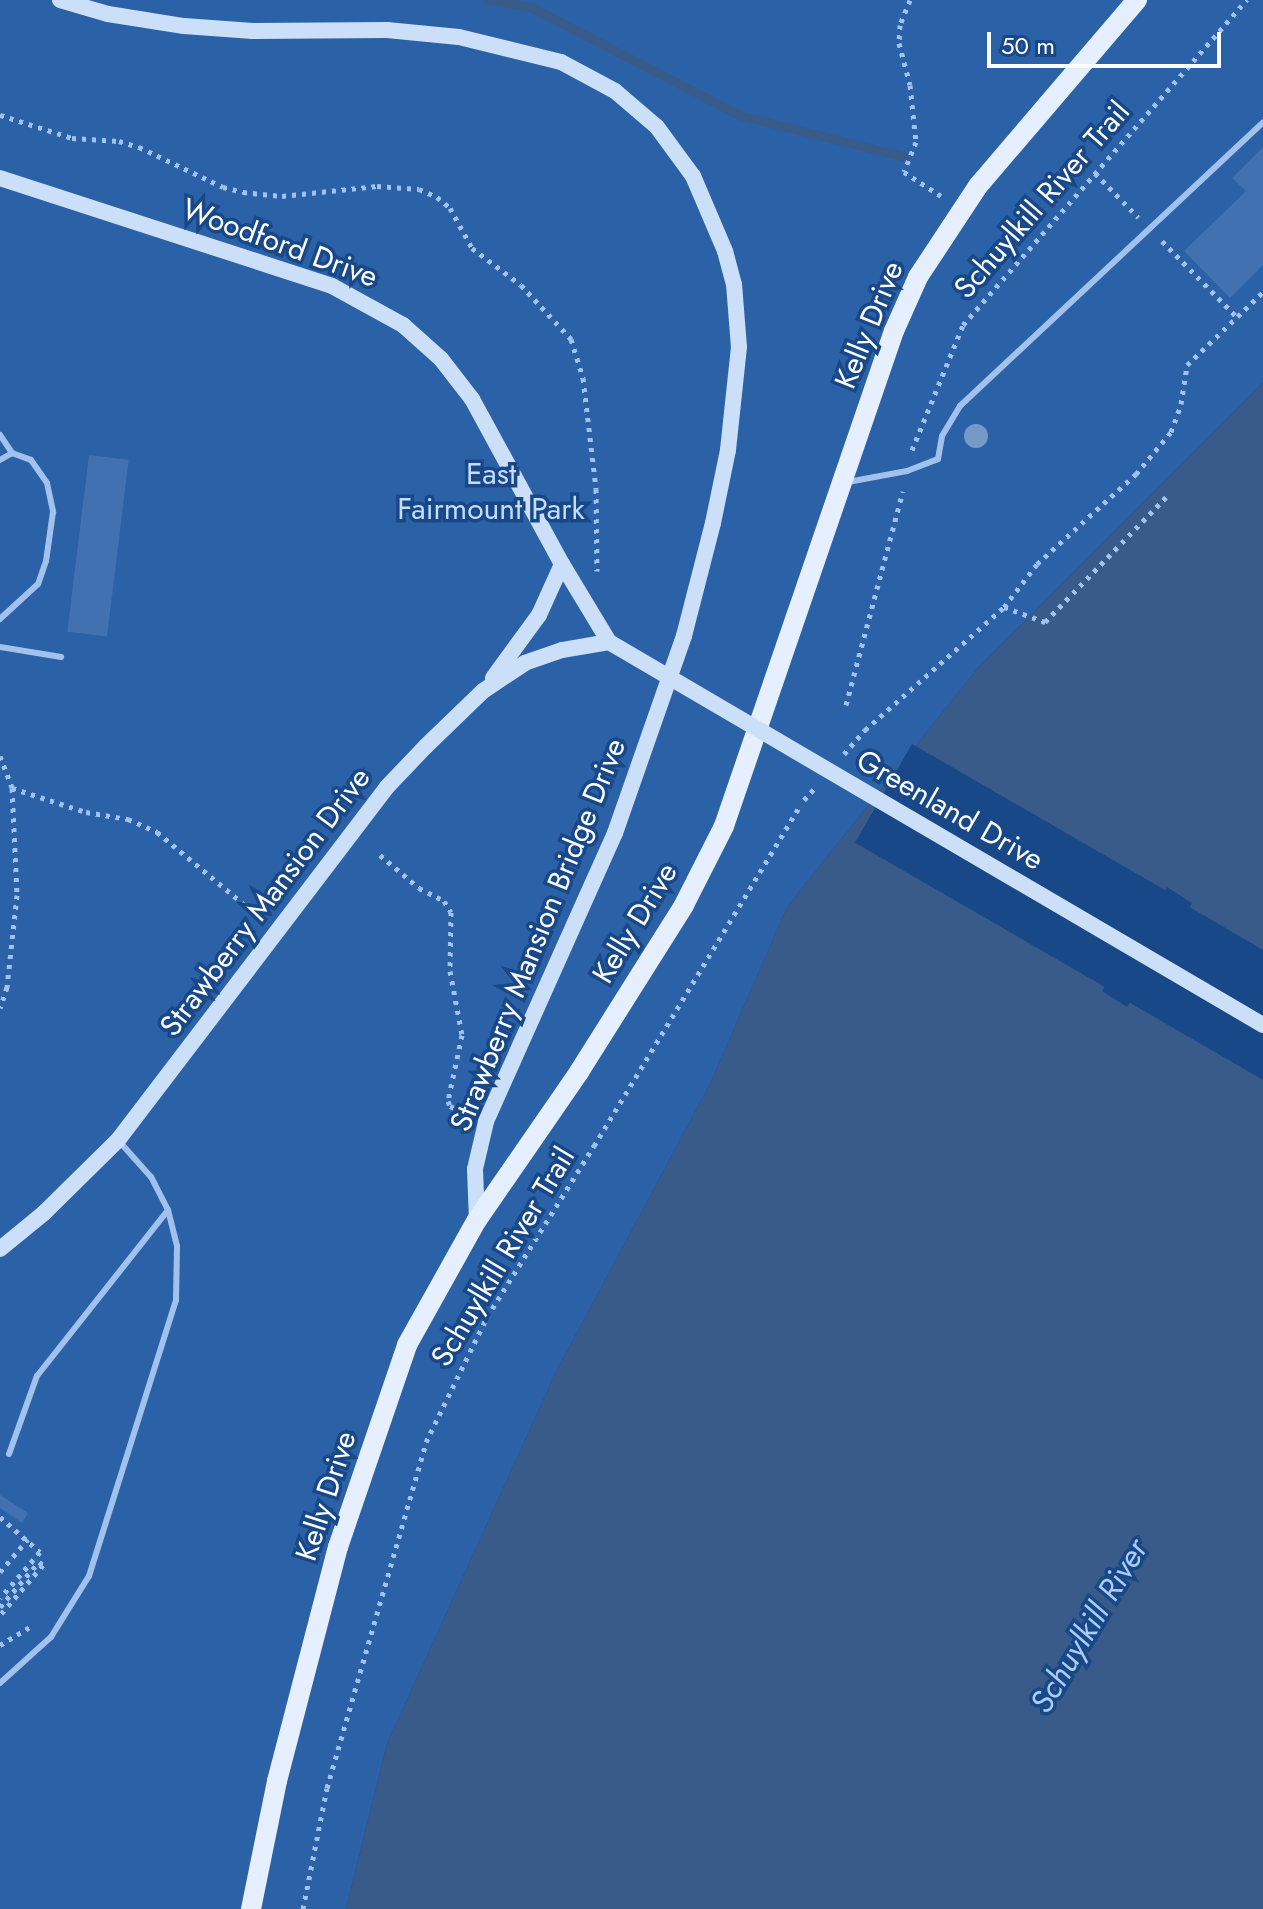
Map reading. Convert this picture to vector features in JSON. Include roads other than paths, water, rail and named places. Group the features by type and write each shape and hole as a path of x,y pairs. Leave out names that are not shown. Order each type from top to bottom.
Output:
{"main road":[{"name":"Kelly Drive","path":"251,1909 277,1781 338,1547 407,1345 477,1220 579,1072 657,950 724,826 894,331 918,277 961,209 1137,0"}],"street":[{"name":"Strawberry Mansion Bridge Drive","path":"60,0 108,14 184,26 253,31 387,30 459,37 561,62 615,91 657,127 693,176 725,251 737,313 737,376 728,450 684,636 615,833 486,1122 475,1169 477,1220"},
{"name":"Woodford Drive","path":"0,178 332,286 403,325 441,359 472,399 562,564 609,642"},
{"path":"483,691 539,615 562,564"},
{"name":"Strawberry Mansion Drive","path":"0,1249 44,1213 118,1140 387,787 483,691 541,655 609,642"},
{"name":"Greenland Drive","path":"609,642 1263,1025"}],"lane":[{"path":"841,484 907,471 938,459 942,436 960,406 1263,122"},
{"path":"0,435 12,453 31,460 47,483 53,512 46,561 38,584 0,619"},
{"path":"0,460 12,453"},
{"path":"0,647 61,657"},
{"path":"0,1683 51,1637 89,1576 176,1300 177,1246 168,1210 151,1177 118,1140"},
{"path":"9,1454 37,1376 168,1210"}],"water":[{"name":"Schuylkill River","path":"1263,383 1263,1909 346,1909 387,1744 556,1372 711,1082 787,907 977,669","holes":["1167,887 1192,903 1127,1007 1102,991"]}],"waterway":[{"path":"488,0 531,7 739,115 906,157"}],"park label":[{"name":"East Fairmount Park","path":"491,491"}]}
